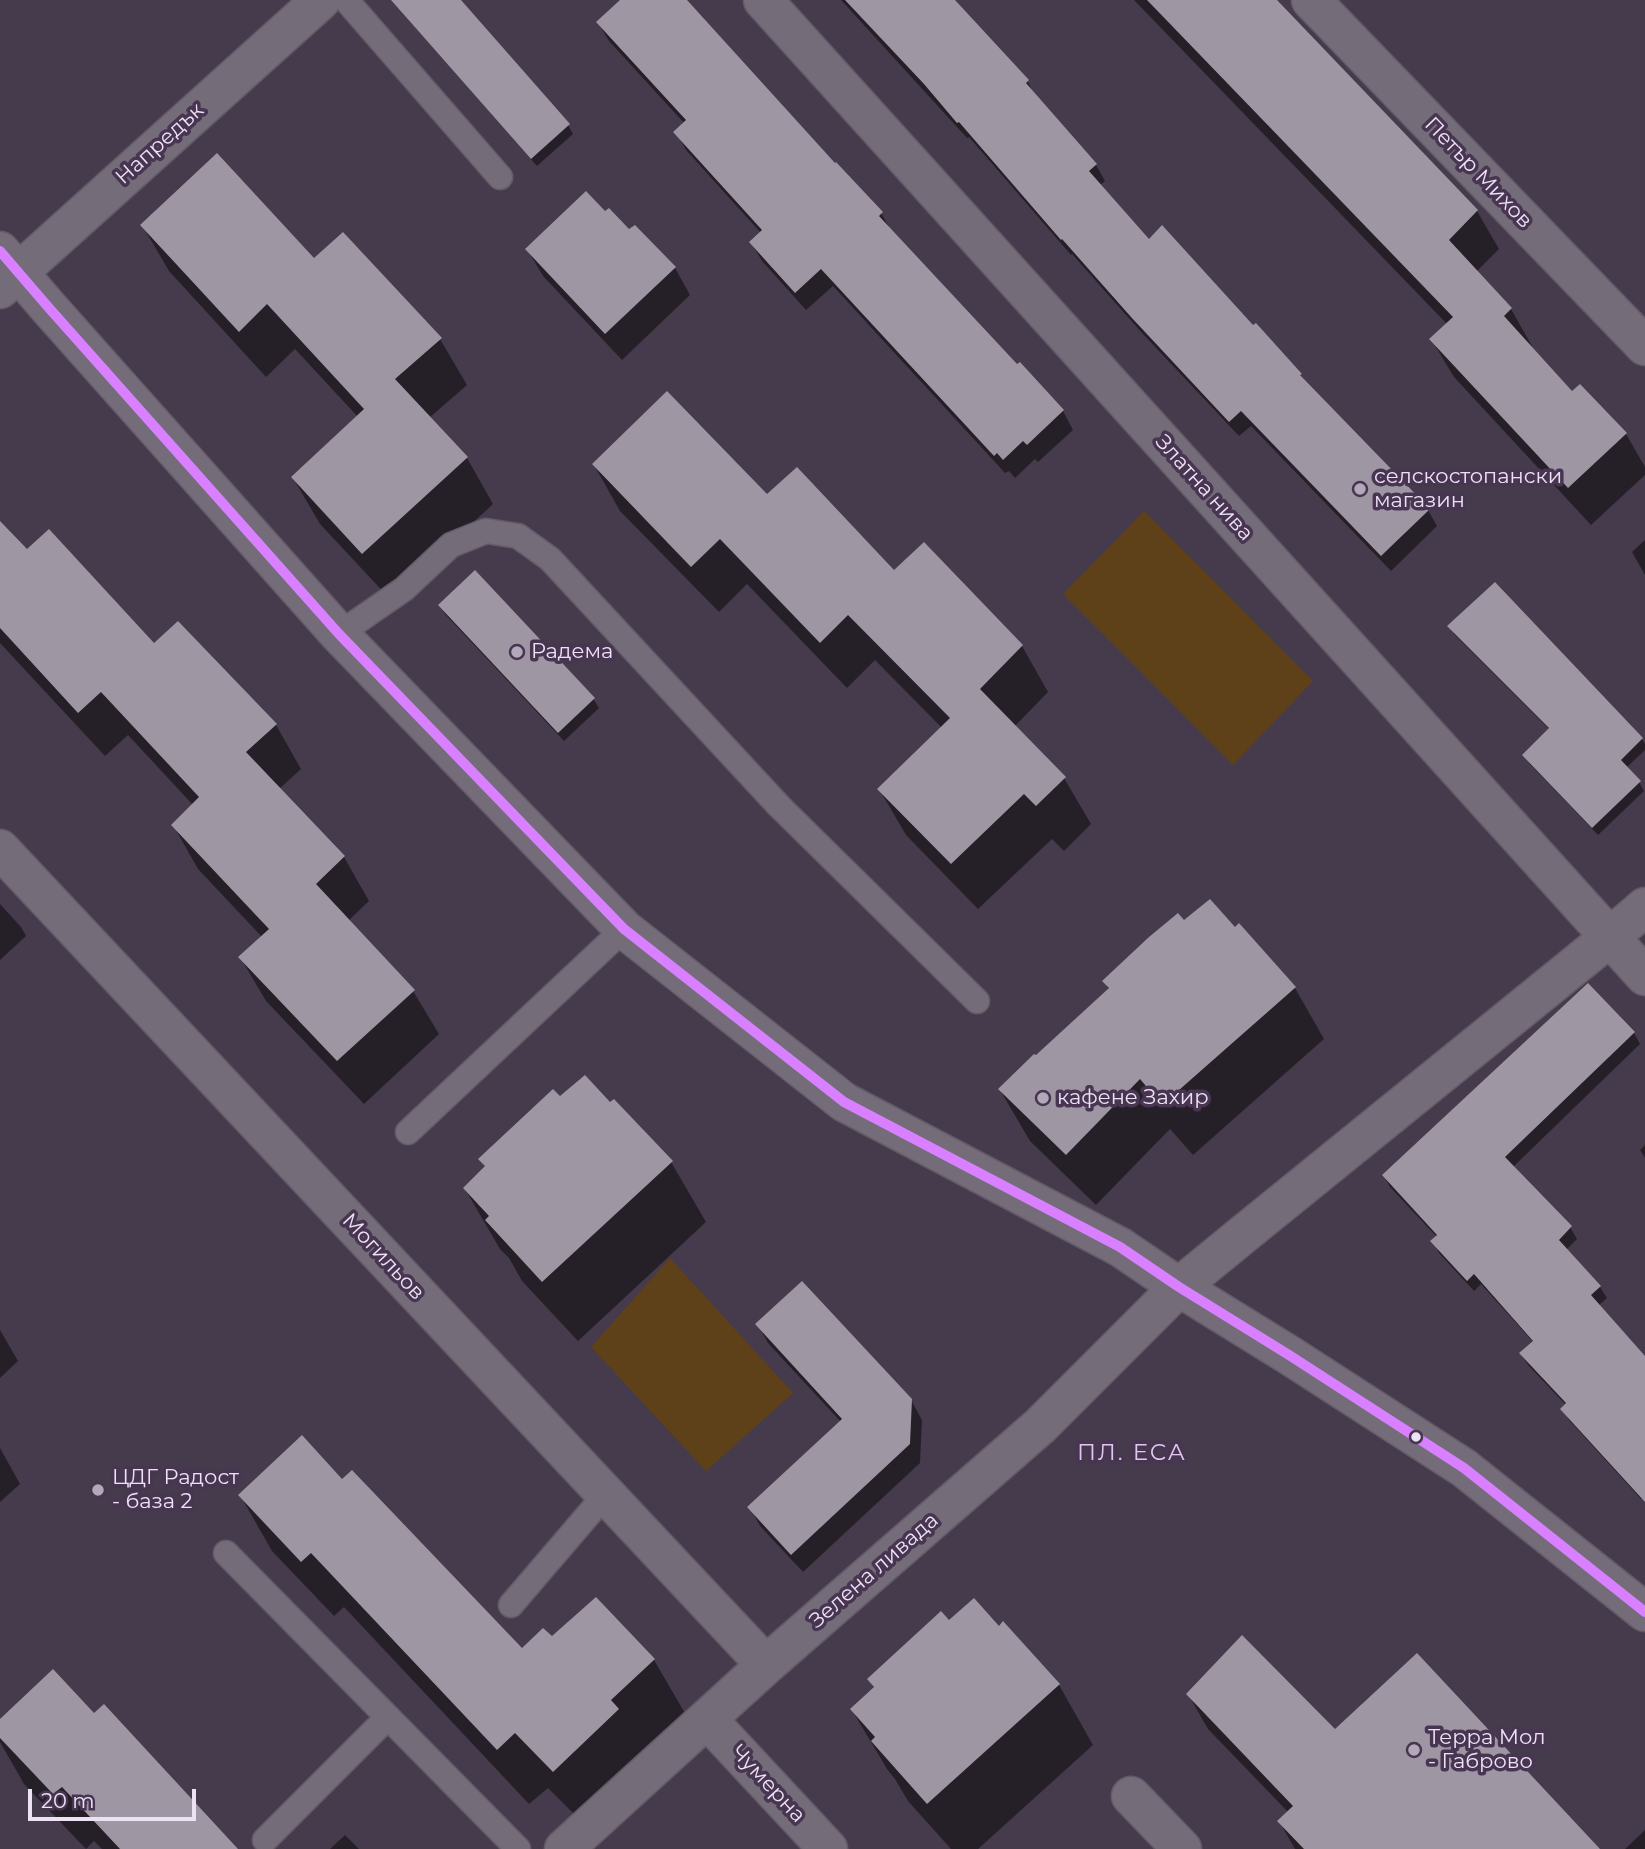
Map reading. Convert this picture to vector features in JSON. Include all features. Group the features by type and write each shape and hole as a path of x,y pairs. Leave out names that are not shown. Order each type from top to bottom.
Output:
{"street":[{"name":"Напредък","path":"6,271 321,0"},
{"name":"Златна нива","path":"763,0 1645,976"},
{"name":"Петър Михов","path":"1311,0 1645,346"},
{"path":"6,271 58,319 339,634 624,929 844,1102 1121,1247 1464,1468 1645,1612"},
{"name":"Могильов","path":"0,849 766,1665"},
{"name":"Зелена ливада","path":"564,1849 766,1665 1040,1426 1180,1287 1645,907"},
{"name":"Чумерна","path":"707,1718 828,1849"},
{"path":"1131,1796 1182,1849"}],"lane":[{"path":"346,0 500,177"},
{"path":"339,634 404,589 451,545 486,531 518,536 550,559 779,806 976,1001"},
{"path":"408,1132 624,929"},
{"path":"512,1605 606,1494"},
{"path":"226,1553 518,1849"},
{"path":"265,1840 388,1717"}],"shaded area":[{"path":"1144,511 1313,681 1233,765 1063,594"},
{"path":"670,1258 793,1393 706,1471 591,1347"}],"building":[{"path":"391,0 461,0 570,124 531,159"},
{"path":"620,0 687,0 883,212 879,216 1017,364 1020,362 1064,410 1027,445 1023,441 1003,460 997,453 994,456 821,269 795,293 749,242 762,230 673,132 686,120 596,22"},
{"path":"845,0 955,0 1029,80 1026,83 1097,164 1089,171 1149,239 1162,225 1253,325 1256,323 1302,374 1300,375 1430,509 1381,556 1241,411 1229,422 1061,240 959,122 957,123"},
{"path":"1147,0 1277,0 1478,210 1449,240 1512,308 1504,316 1572,391 1580,384 1627,433 1568,488 1429,339 1453,317"},
{"path":"217,153 314,258 343,232 442,338 395,379 468,457 362,554 291,477 364,409 267,304 239,332 140,225"},
{"path":"586,191 605,211 609,208 629,229 635,225 676,267 605,334 525,249"},
{"path":"667,391 767,494 797,467 894,570 924,542 1023,645 980,689 1066,777 1036,806 1024,794 951,864 877,789 950,718 848,615 820,643 720,539 691,567 592,464"},
{"path":"0,521 27,549 49,529 154,643 178,621 277,724 246,752 345,856 316,884 415,990 337,1061 238,957 269,929 171,825 199,797 101,692 78,713 0,628"},
{"name":"Радема","path":"475,570 595,698 558,733 438,605"},
{"path":"1495,582 1643,738 1621,760 1641,781 1592,828 1522,755 1549,728 1447,626"},
{"path":"1210,899 1235,927 1239,923 1296,987 1162,1105 1140,1079 1066,1155 998,1089 1109,988 1102,981 1149,937 1178,913 1184,920"},
{"path":"1588,983 1635,1032 1505,1157 1572,1226 1559,1240 1601,1286 1591,1295 1645,1356 1645,1502 1560,1409 1566,1403 1519,1353 1533,1341 1474,1274 1467,1281 1430,1241 1437,1235 1382,1175"},
{"path":"585,1075 610,1102 614,1099 673,1161 542,1282 485,1220 489,1216 463,1188 485,1166 478,1159 553,1089 560,1096"},
{"path":"802,1281 912,1399 910,1444 791,1555 747,1507 842,1419 755,1324"},
{"path":"302,1435 342,1479 352,1470 522,1648 543,1628 552,1636 596,1597 655,1659 611,1700 619,1709 553,1772 515,1733 497,1750 311,1553 301,1562 238,1495"},
{"path":"974,1598 999,1626 1003,1621 1060,1684 927,1804 871,1741 875,1737 850,1709 874,1687 867,1679 941,1611 949,1620"},
{"name":"Терра Мол - Габрово","path":"1242,1635 1335,1729 1417,1653 1600,1849 1304,1849 1277,1821 1293,1806 1186,1694"},
{"path":"53,1669 94,1713 104,1704 238,1849 120,1849 62,1787 53,1794 0,1738 0,1719"}],"transit line":[{"path":"0,251 339,634 624,929 844,1102 1120,1247 1464,1468 1645,1612"}],"place":[{"name":"селскостопански магазин","path":"1360,489"},
{"name":"Радема","path":"517,652"},
{"name":"кафене Захир","path":"1043,1098"},
{"name":"ЦДГ Радост - база 2","path":"98,1490"},
{"name":"Терра Мол - Габрово","path":"1414,1750"}],"district":[{"name":"ПЛ. ЕСА","path":"1132,1453"}]}
